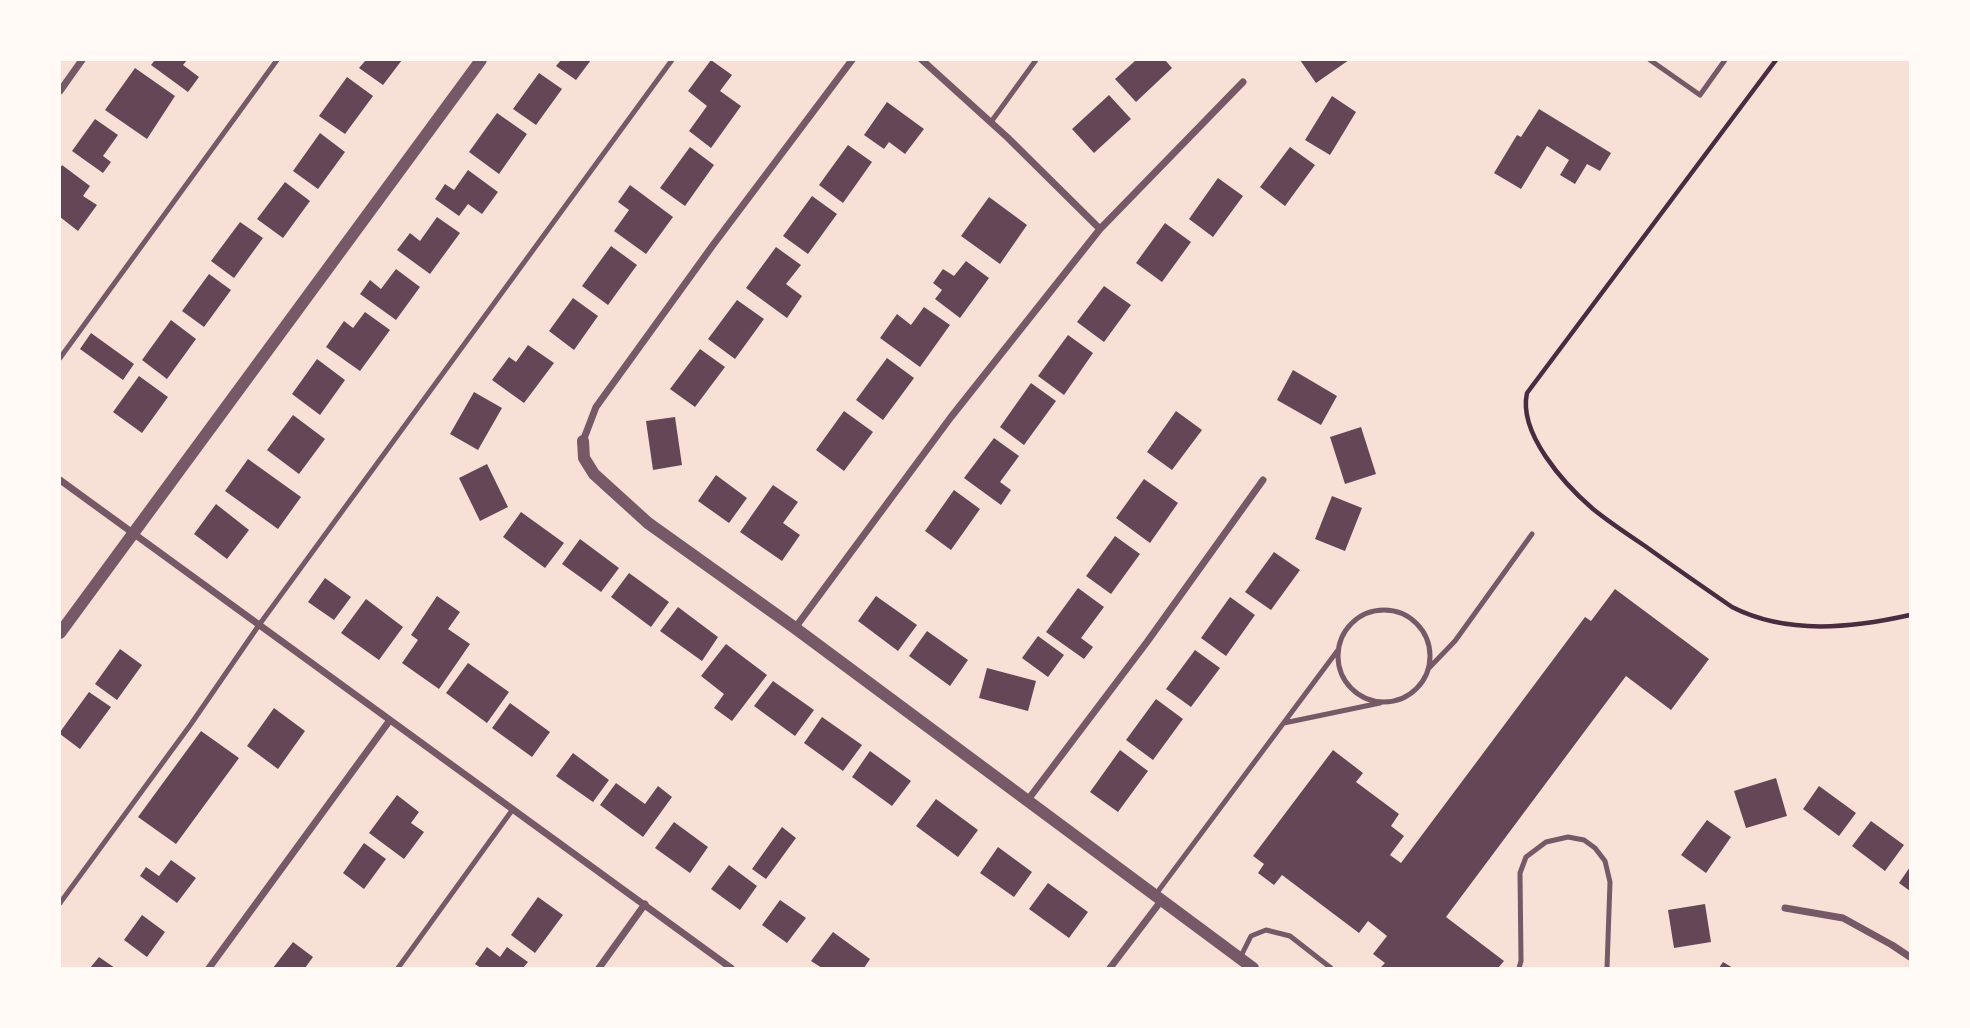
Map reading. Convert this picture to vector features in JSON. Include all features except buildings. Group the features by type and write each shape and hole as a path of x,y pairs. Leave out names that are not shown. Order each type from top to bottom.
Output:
{"street":[{"path":"60,91 82,60"},
{"path":"60,633 481,60"},
{"path":"852,60 596,407 583,441 584,458 594,474 648,523 795,628 1253,968"},
{"path":"922,60 991,122 1100,229"},
{"path":"795,628 951,417 1100,229 1243,82"},
{"path":"60,480 731,968"},
{"path":"1026,801 1147,642 1263,480"},
{"path":"209,968 390,720"},
{"path":"1110,968 1158,899"},
{"path":"599,968 645,904"},
{"path":"1785,908 1843,918 1910,957"}],"lane":[{"path":"60,358 277,60"},
{"path":"60,903 672,60"},
{"path":"991,122 1036,60"},
{"path":"1650,60 1660,62 1700,95 1725,60"},
{"path":"1429,668 1455,641 1532,534"},
{"path":"1158,899 1284,723 1338,650 1343,636 1352,624 1364,614 1378,610 1394,611 1419,625 1427,638 1431,653 1423,682 1412,693 1398,700 1284,723"},
{"path":"1338,650 1339,665 1354,692 1383,702"},
{"path":"398,968 513,809"},
{"path":"1519,968 1520,873 1526,857 1546,842 1568,837 1584,840 1595,848 1605,861 1610,882 1607,968"},
{"path":"1240,959 1251,936 1266,930 1290,936 1331,968"}],"path":[{"path":"1776,60 1527,393 1526,416 1549,461 1593,509 1732,607 1749,616 1772,622 1833,627 1910,615"}]}
